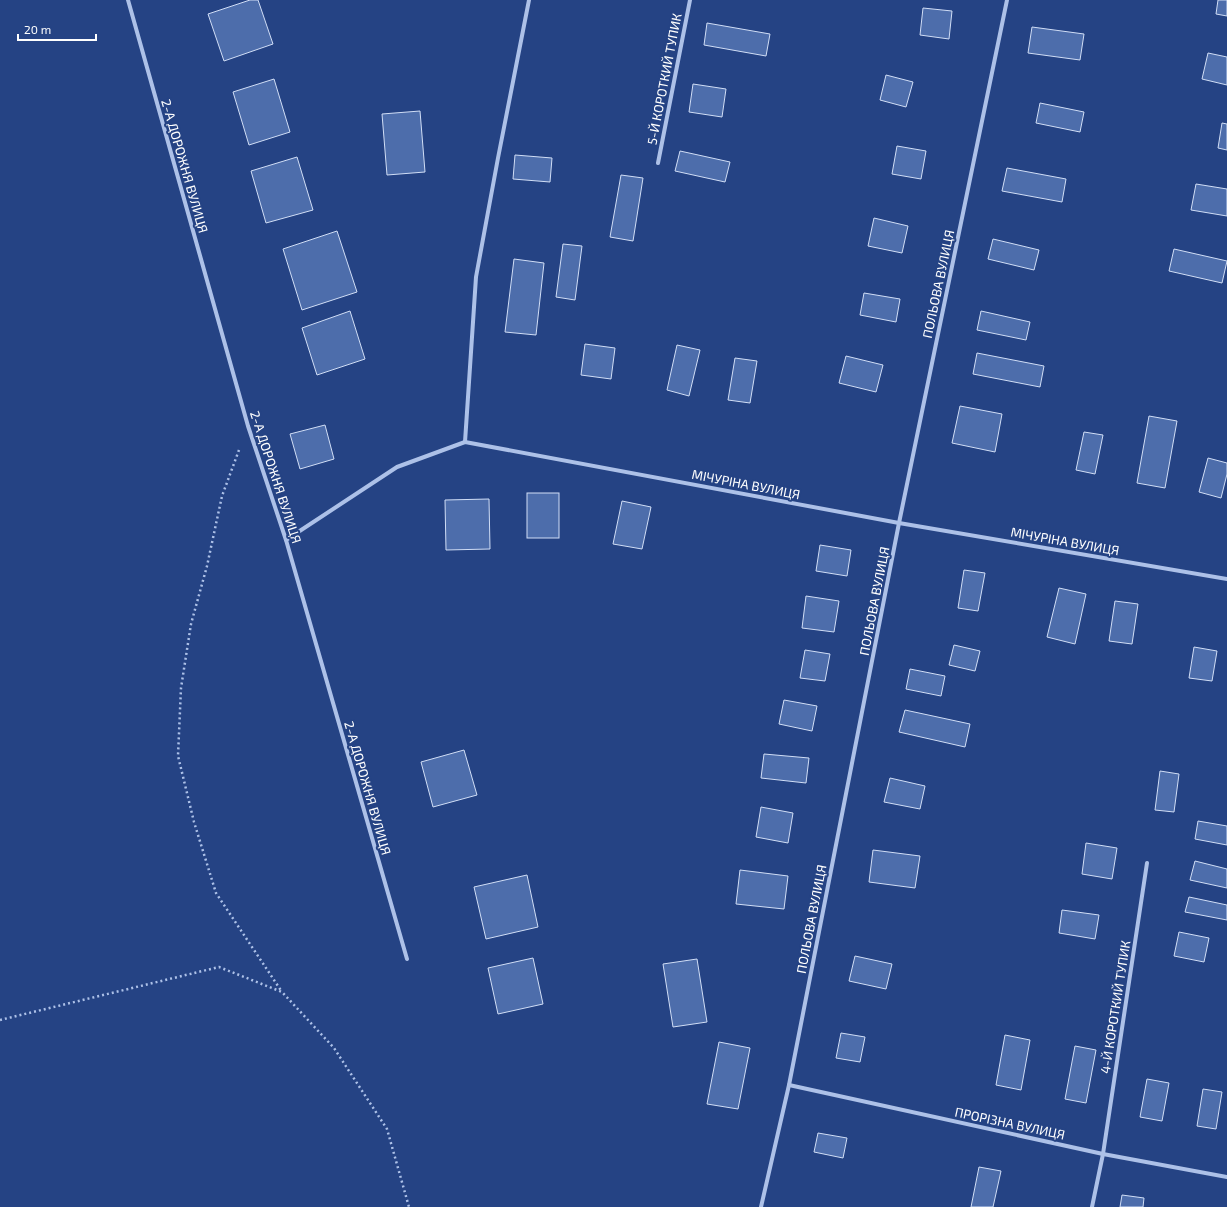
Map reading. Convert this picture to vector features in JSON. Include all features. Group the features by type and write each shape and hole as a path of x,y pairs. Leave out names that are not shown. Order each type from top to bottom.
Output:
{"street":[{"name":"2-А ДОРОЖНЯ ВУЛИЦЯ","path":"128,0 248,426 286,540 407,959"},
{"path":"286,540 397,467 465,442 476,277 529,0"},
{"name":"5-Й КОРОТКИЙ ТУПИК","path":"658,162 690,0"},
{"name":"ПОЛЬОВА ВУЛИЦЯ","path":"761,1207 789,1085 899,523 1006,0"},
{"name":"МІЧУРІНА ВУЛИЦЯ","path":"465,442 899,523 1227,579"},
{"name":"4-Й КОРОТКИЙ ТУПИК","path":"1092,1207 1103,1154 1147,863"},
{"name":"ПРОРІЗНА ВУЛИЦЯ","path":"789,1085 1103,1154 1227,1178"}],"path":[{"path":"248,426 222,496 207,566 191,624 181,688 178,756 194,822 216,893 282,992 334,1048 387,1129 409,1207"},
{"path":"0,1020 219,967 282,992"}],"building":[{"path":"250,0 258,0 273,44 224,61 208,14"},
{"path":"1218,0 1227,0 1227,16 1216,14"},
{"path":"923,8 952,11 949,39 920,35"},
{"path":"707,23 770,34 766,56 704,45"},
{"path":"1032,27 1084,34 1080,60 1028,53"},
{"path":"1208,53 1227,57 1227,85 1202,79"},
{"path":"886,75 913,82 906,107 880,100"},
{"path":"274,79 290,132 249,145 233,92"},
{"path":"693,84 726,89 722,117 689,112"},
{"path":"1040,103 1084,112 1080,132 1036,123"},
{"path":"420,111 425,172 387,175 382,114"},
{"path":"1222,123 1227,124 1227,150 1218,148"},
{"path":"897,146 926,151 921,179 892,174"},
{"path":"680,151 730,162 725,182 675,171"},
{"path":"515,155 552,158 550,182 513,179"},
{"path":"297,157 313,210 266,223 251,171"},
{"path":"1007,168 1066,179 1062,202 1002,191"},
{"path":"621,175 643,178 633,241 610,237"},
{"path":"1196,184 1227,189 1227,216 1191,210"},
{"path":"874,218 908,226 902,253 868,246"},
{"path":"337,231 357,292 302,310 283,249"},
{"path":"993,239 1039,250 1034,270 988,259"},
{"path":"563,244 582,246 575,300 556,297"},
{"path":"1174,249 1227,261 1222,283 1169,271"},
{"path":"514,259 544,263 536,335 505,332"},
{"path":"864,293 900,299 896,322 860,315"},
{"path":"350,311 365,359 317,375 302,328"},
{"path":"981,311 1030,322 1026,340 977,330"},
{"path":"585,344 615,348 611,379 581,375"},
{"path":"677,345 700,350 689,396 667,390"},
{"path":"977,353 1044,366 1040,387 973,374"},
{"path":"846,356 883,365 876,392 839,383"},
{"path":"735,358 757,361 750,403 728,400"},
{"path":"960,406 1002,414 995,452 952,443"},
{"path":"1149,416 1177,421 1165,488 1137,483"},
{"path":"325,425 334,459 300,469 290,434"},
{"path":"1084,432 1103,435 1095,474 1076,470"},
{"path":"1208,458 1227,463 1227,474 1221,498 1199,492"},
{"path":"527,493 559,493 559,538 527,538"},
{"path":"489,499 490,549 446,550 445,500"},
{"path":"622,501 651,507 642,549 613,544"},
{"path":"820,545 851,550 847,576 816,571"},
{"path":"964,570 985,573 978,611 958,608"},
{"path":"1059,588 1086,594 1075,644 1047,637"},
{"path":"806,596 839,601 834,632 802,628"},
{"path":"1115,601 1138,604 1132,644 1109,641"},
{"path":"954,645 980,651 975,671 949,665"},
{"path":"1194,647 1217,651 1212,681 1189,678"},
{"path":"805,650 830,654 825,681 800,678"},
{"path":"910,669 945,676 941,696 906,689"},
{"path":"784,700 817,706 812,731 779,724"},
{"path":"905,710 970,724 965,747 899,732"},
{"path":"464,750 477,795 433,807 421,762"},
{"path":"764,754 809,758 806,783 761,778"},
{"path":"1160,771 1179,774 1174,812 1155,810"},
{"path":"890,778 925,786 920,809 884,802"},
{"path":"761,807 793,813 788,843 756,837"},
{"path":"1198,821 1227,826 1227,845 1195,839"},
{"path":"1086,843 1117,848 1112,879 1082,874"},
{"path":"873,850 920,856 915,888 869,882"},
{"path":"1195,861 1227,869 1227,888 1190,880"},
{"path":"740,870 788,876 784,909 736,904"},
{"path":"527,875 538,927 486,939 474,887"},
{"path":"1189,897 1227,905 1227,920 1185,912"},
{"path":"1062,910 1099,915 1095,939 1059,933"},
{"path":"1179,932 1209,938 1204,962 1174,956"},
{"path":"855,956 892,964 886,989 849,981"},
{"path":"533,958 543,1004 498,1014 488,968"},
{"path":"697,959 707,1022 673,1027 663,964"},
{"path":"841,1033 865,1037 860,1062 836,1058"},
{"path":"1005,1035 1030,1040 1021,1090 996,1085"},
{"path":"719,1042 750,1048 738,1109 707,1104"},
{"path":"1075,1046 1096,1050 1086,1103 1065,1099"},
{"path":"1147,1079 1169,1083 1162,1121 1140,1117"},
{"path":"1203,1089 1222,1092 1216,1129 1197,1126"},
{"path":"818,1133 847,1138 843,1158 814,1152"},
{"path":"979,1167 1001,1171 993,1207 971,1207"},
{"path":"1122,1195 1144,1198 1143,1207 1120,1207"}]}
